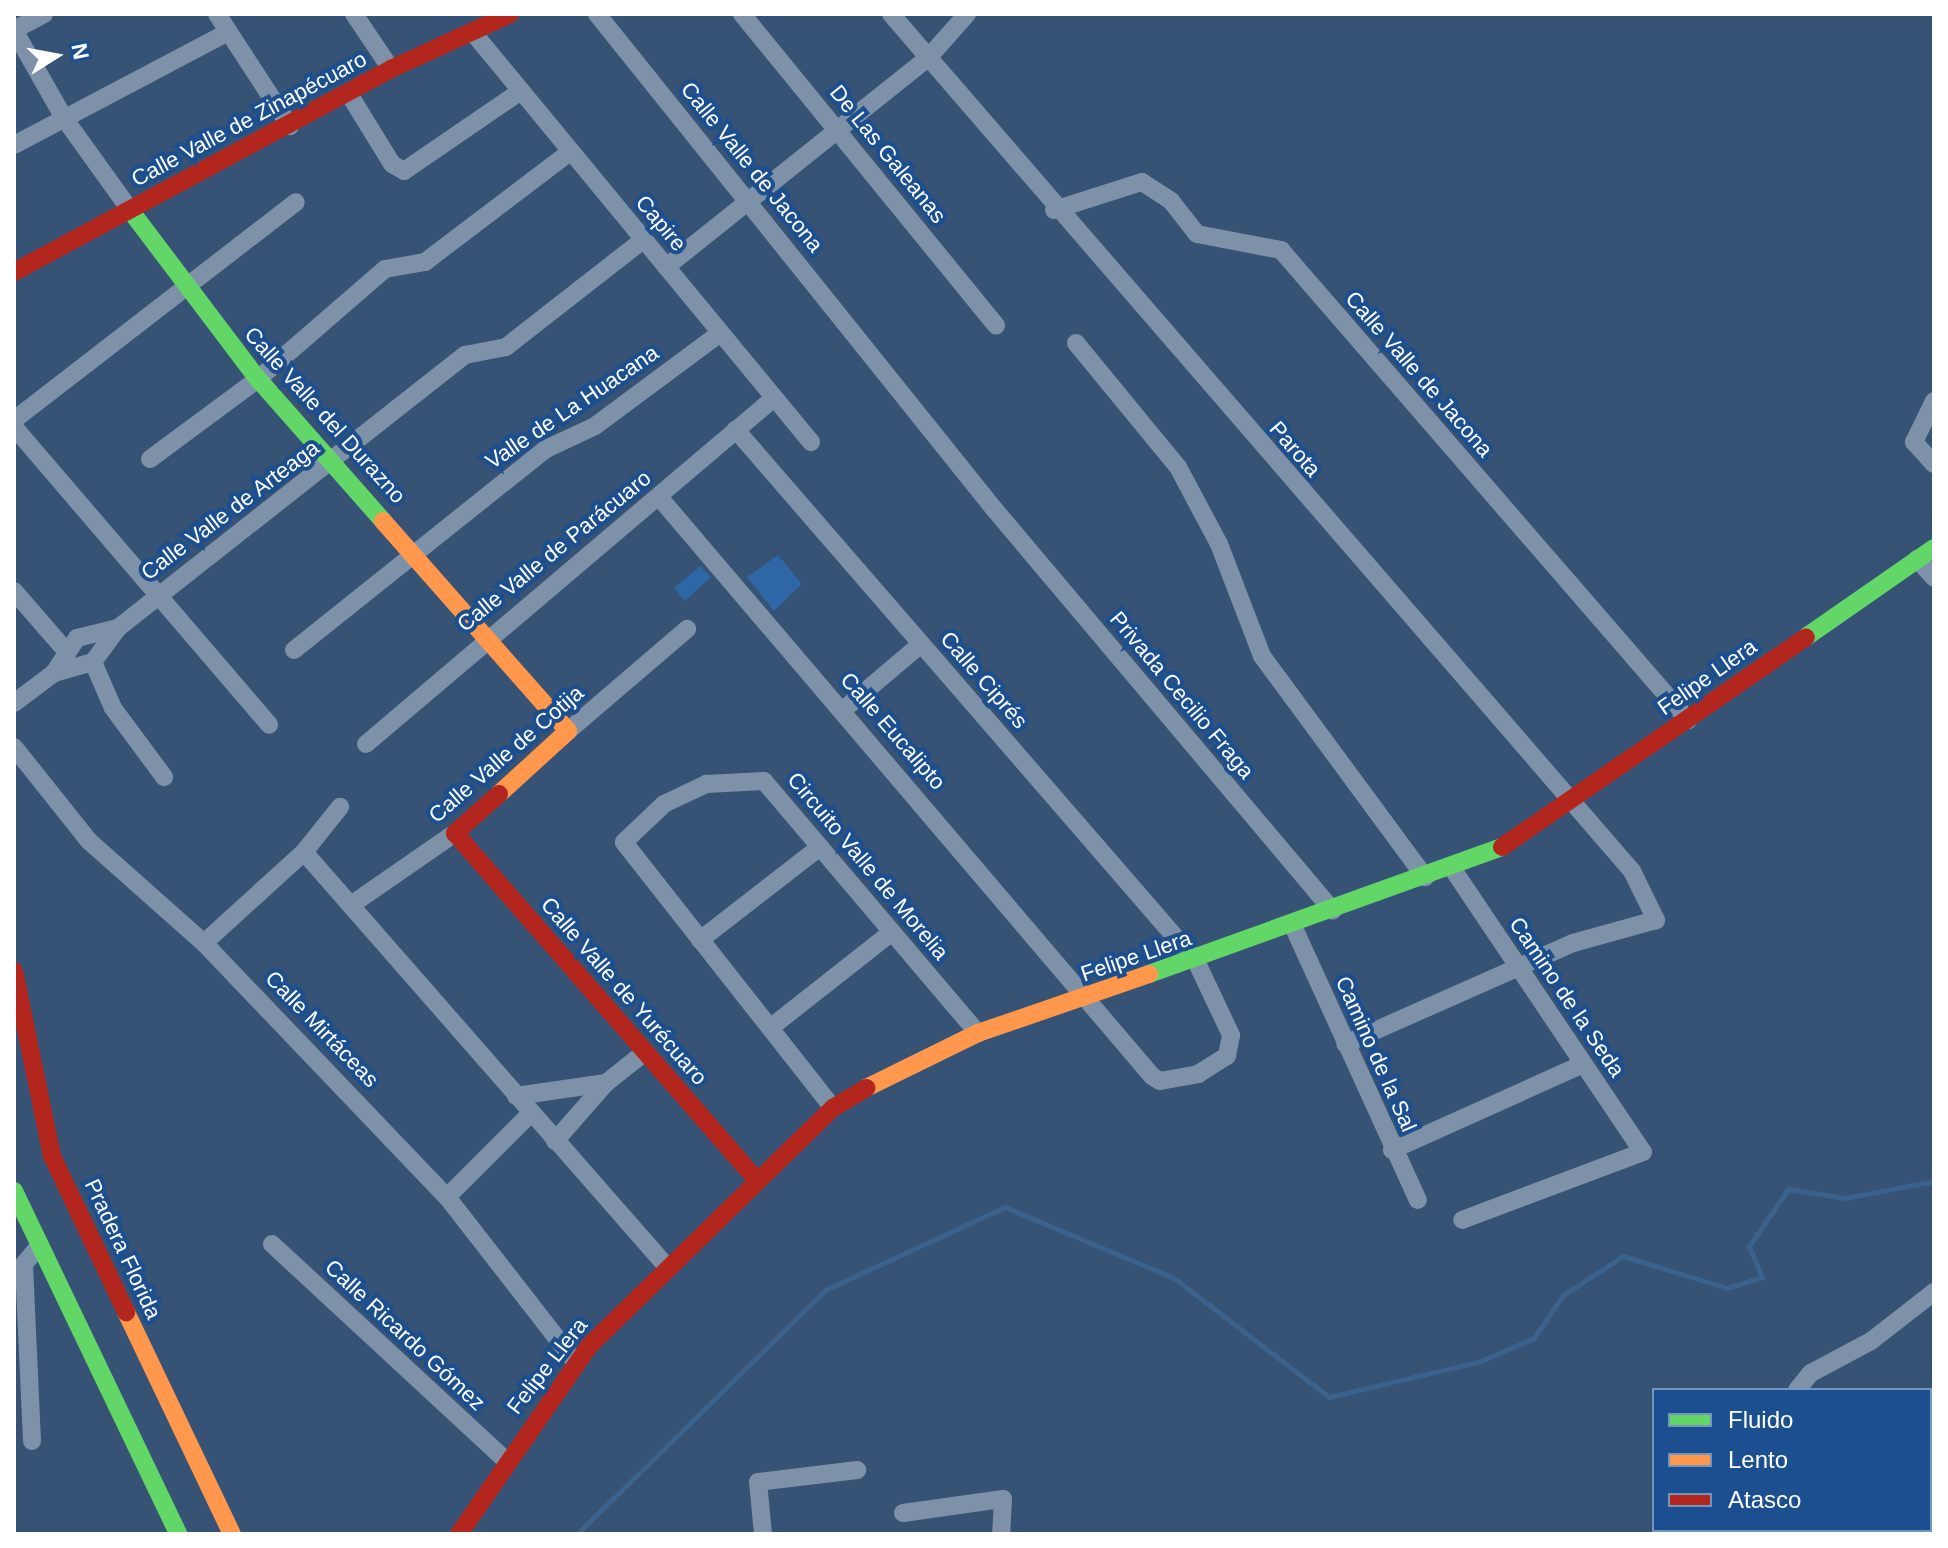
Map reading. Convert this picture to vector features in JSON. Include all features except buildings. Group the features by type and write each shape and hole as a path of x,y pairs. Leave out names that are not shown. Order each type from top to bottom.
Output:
{"street":[{"path":"14,30 44,14"},
{"path":"217,14 290,126"},
{"path":"354,14 391,69"},
{"name":"Calle Valle de Zinapécuaro","path":"14,272 391,69 475,35 510,14"},
{"name":"Calle Valle de Jacona","path":"597,14 870,350 995,510"},
{"name":"De Las Galeanas","path":"742,14 996,325"},
{"name":"Parota","path":"891,14 1054,210 1632,871 1656,920 1573,943 1521,971"},
{"path":"666,267 745,198 928,58 967,14"},
{"name":"Calle Valle del Durazno","path":"14,30 64,118 183,286 258,379 415,552 568,731"},
{"path":"14,145 228,32"},
{"name":"Capire","path":"475,35 811,442"},
{"path":"349,94 392,164 404,171 521,91"},
{"path":"150,459 258,379 385,269 425,262 571,151"},
{"name":"Calle Valle de Jacona","path":"1054,210 1142,182 1171,201 1197,234 1281,250 1688,720"},
{"path":"14,420 183,286 296,202"},
{"name":"Calle Valle de Arteaga","path":"14,703 54,673 93,662 118,628 465,355 506,347 644,239"},
{"name":"Valle de La Huacana","path":"294,650 546,449 595,426 720,333"},
{"path":"1076,343 1178,467 1219,544 1262,656 1425,877"},
{"name":"Calle Valle de Parácuaro","path":"366,744 487,636 659,497 774,398"},
{"path":"1934,401 1914,442 1934,464"},
{"path":"14,427 156,597 269,725"},
{"name":"Calle Ciprés","path":"736,430 1196,961 1233,1048 1198,1074 1160,1081 1152,1076 1090,997"},
{"name":"Calle Eucalipto","path":"659,497 1090,997"},
{"name":"Privada Cecilio Fraga","path":"995,510 1333,911"},
{"name":"Felipe Llera","path":"459,1534 472,1526 506,1461 576,1363 668,1268 833,1108 912,1061 978,1033 1196,961 1490,855 1573,802 1934,548"},
{"path":"1917,559 1934,578"},
{"path":"14,591 66,651"},
{"name":"Calle Valle de Arteaga","path":"54,673 66,651 96,629 118,628"},
{"name":"Calle Valle de Cotija","path":"351,905 455,833 687,629"},
{"path":"843,710 921,644"},
{"path":"93,662 113,708 164,777"},
{"name":"Calle Mirtáceas","path":"14,747 89,841 204,943 447,1197 576,1363"},
{"name":"Circuito Valle de Morelia","path":"833,1108 624,842 664,804 706,784 764,781 978,1033"},
{"path":"204,943 304,852 340,807"},
{"name":"Calle Valle de Yurécuaro","path":"455,833 757,1181"},
{"path":"700,940 820,847"},
{"path":"304,852 668,1268"},
{"name":"Camino de la Seda","path":"1452,868 1643,1152 1462,1220"},
{"name":"Camino de la Sal","path":"1293,926 1392,1150 1418,1200"},
{"path":"770,1028 892,932"},
{"name":"Pradera Florida","path":"14,971 52,1156 232,1534"},
{"path":"1345,1044 1521,971"},
{"path":"555,1141 606,1083 645,1052"},
{"path":"1392,1150 1583,1064"},
{"path":"516,1096 606,1083"},
{"path":"447,1197 531,1113"},
{"path":"14,1191 178,1534"},
{"name":"Calle Ricardo Gómez","path":"272,1244 506,1461"},
{"path":"32,1441 24,1264 40,1245"},
{"path":"1799,1388 1811,1373 1871,1341 1934,1292"},
{"path":"763,1534 758,1482 857,1470"},
{"path":"903,1513 1003,1499 1001,1534"}],"shaded area":[{"path":"778,555 802,584 774,611 747,577"},
{"path":"700,566 711,577 685,601 674,588"}],"waterway":[{"path":"577,1534 825,1290 1005,1207 1174,1278 1329,1397 1481,1361 1534,1338 1563,1295 1623,1256 1727,1288 1762,1277 1749,1246 1788,1189 1845,1198 1934,1181"}],"traffic: fast":[{"path":"130,210 258,379 383,521"},
{"path":"1806,637 1934,548"},
{"path":"1149,974 1502,847"},
{"path":"14,1191 178,1534"}],"traffic: slow":[{"path":"383,521 568,731 499,794"},
{"path":"866,1088 978,1033 1149,974"},
{"path":"126,1312 232,1534"}],"traffic: jam":[{"path":"14,272 391,69 510,14"},
{"path":"1502,847 1806,637"},
{"path":"499,794 455,833 757,1181"},
{"path":"14,971 52,1156 126,1312"},
{"path":"459,1534 589,1346 833,1108 866,1088"}]}
